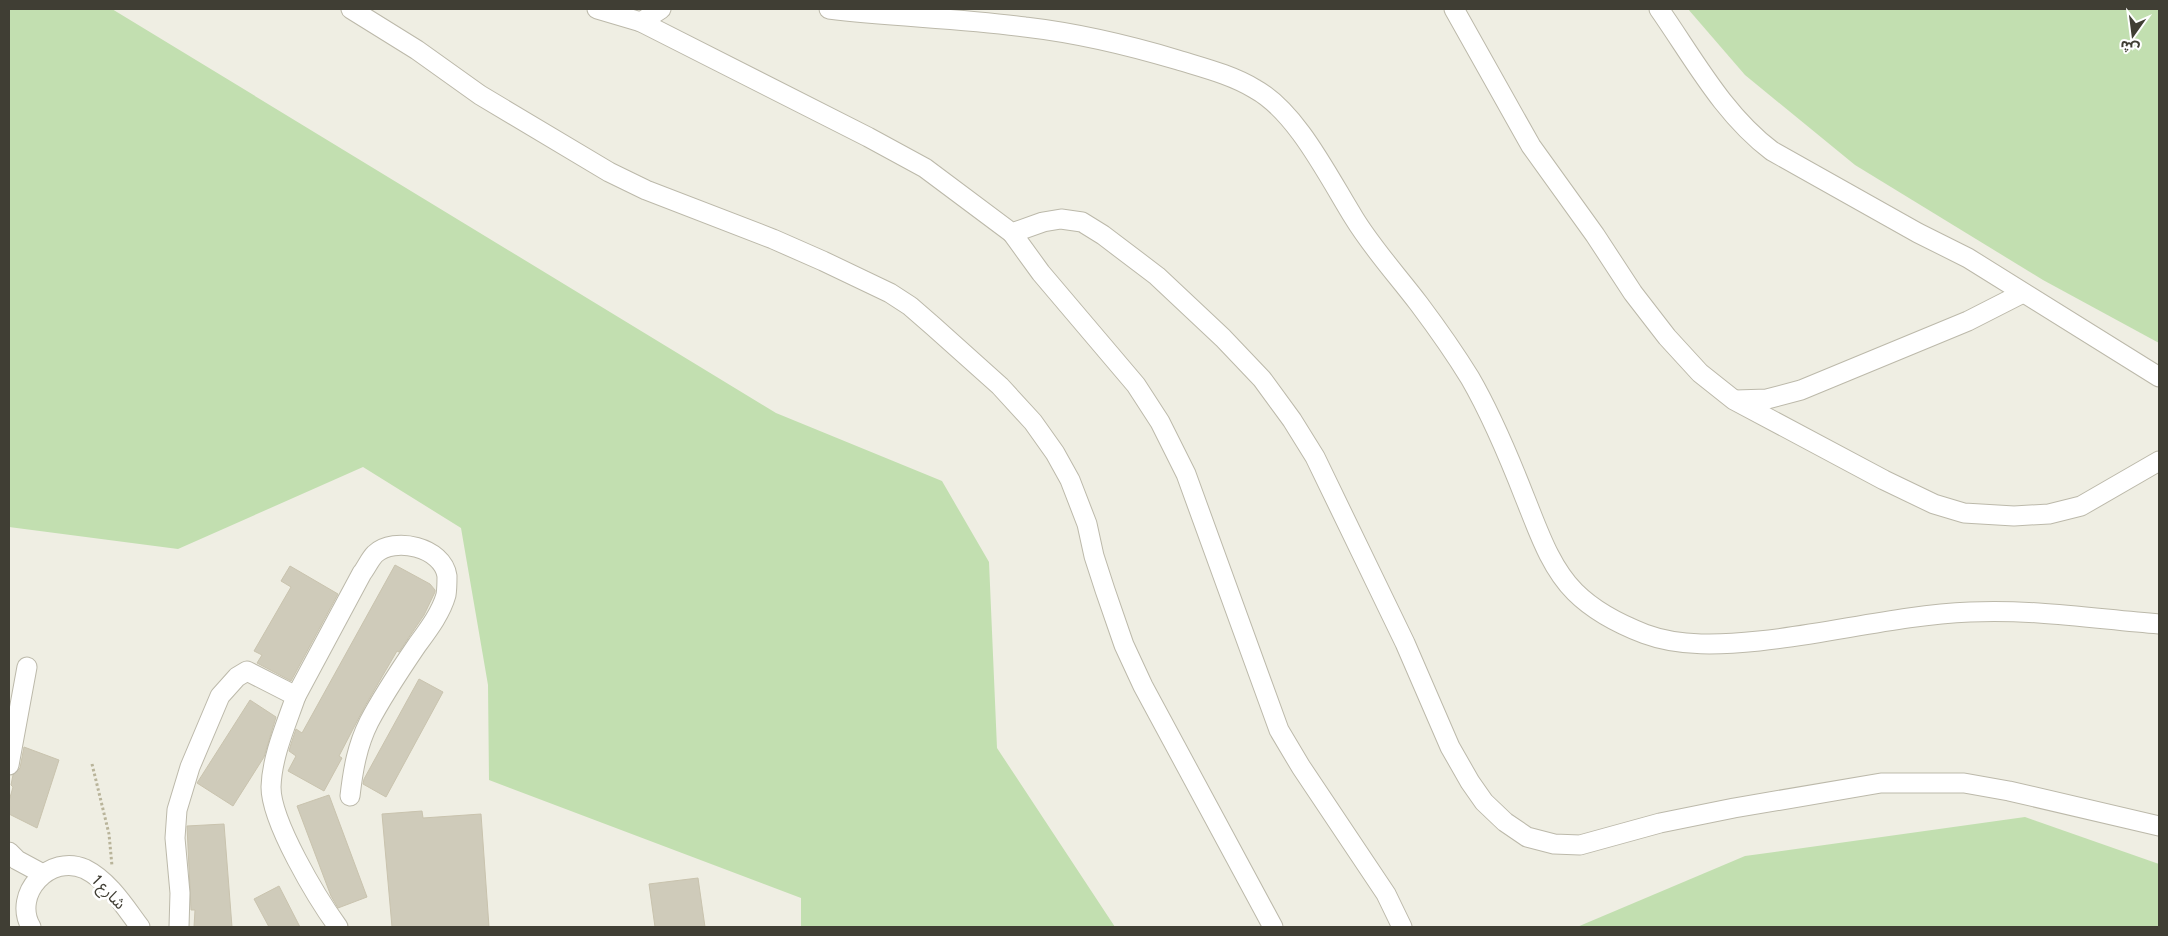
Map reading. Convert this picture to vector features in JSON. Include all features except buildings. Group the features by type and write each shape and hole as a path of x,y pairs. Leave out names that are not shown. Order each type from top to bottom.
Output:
{"street":[{"path":"351,9 417,50 480,96 609,172 646,190 773,239 890,293 910,306 1000,386 1033,422 1055,453 1070,480 1088,524 1094,556 1124,646 1143,686 1273,927"},
{"path":"597,9 641,22 868,137 925,168 1012,233 1041,273 1136,385 1160,422 1186,474 1279,730 1301,767 1386,894 1402,927"},
{"path":"641,22 661,9"},
{"path":"829,9 1026,27 1086,36 1196,66 1253,87 1270,98 1289,118 1366,238 1416,300 1459,360 1476,389 1504,446 1539,533 1560,575 1591,606 1626,626 1662,640 1697,644 1735,644 1794,638 1908,618 1969,612 2027,611 2159,624"},
{"path":"1454,9 1531,146 1633,293 1667,337 1700,373 1734,400 1884,480 1934,504 1964,513 2014,516 2049,514 2080,506 2159,461"},
{"path":"1659,9 1718,98 1754,138 1772,151 1846,194 1968,258 2075,323 2159,378"},
{"path":"1012,233 1043,222 1061,219 1082,222 1103,234 1157,276 1223,338 1262,379 1292,420 1315,457 1405,643 1450,747 1470,782 1484,802 1506,822 1527,837 1554,844 1580,845 1660,823 1734,808 1881,783 1916,782 1964,783 2010,791 2159,826"},
{"path":"1734,400 1767,399 1801,390 1968,321 2023,293"},
{"path":"338,927 317,897 301,866 272,799 271,786 277,749 296,696 362,573 375,554 392,546 409,546 421,549 441,562 447,577 446,595 433,621 368,723 356,752 350,796"},
{"path":"9,765 26,667"},
{"path":"179,927 180,893 175,838 177,810 190,767 220,696 237,677 247,671 296,696"},
{"path":"9,852 17,860 43,874 35,881 27,900 26,914 31,927"},
{"name":"شارع 1","path":"43,874 62,866 83,869 100,880 114,894 140,927"}],"path":[{"path":"92,764 110,834 114,894"}],"green space":[{"path":"9,9 112,9 776,413 942,481 989,562 997,748 1115,927 801,927 801,898 489,780 488,685 461,528 363,467 178,549 9,527"},
{"path":"1688,9 2159,9 2159,343 2043,280 1855,165 1745,75"},
{"path":"2025,817 2159,864 2159,927 1577,927 1745,856"}]}
